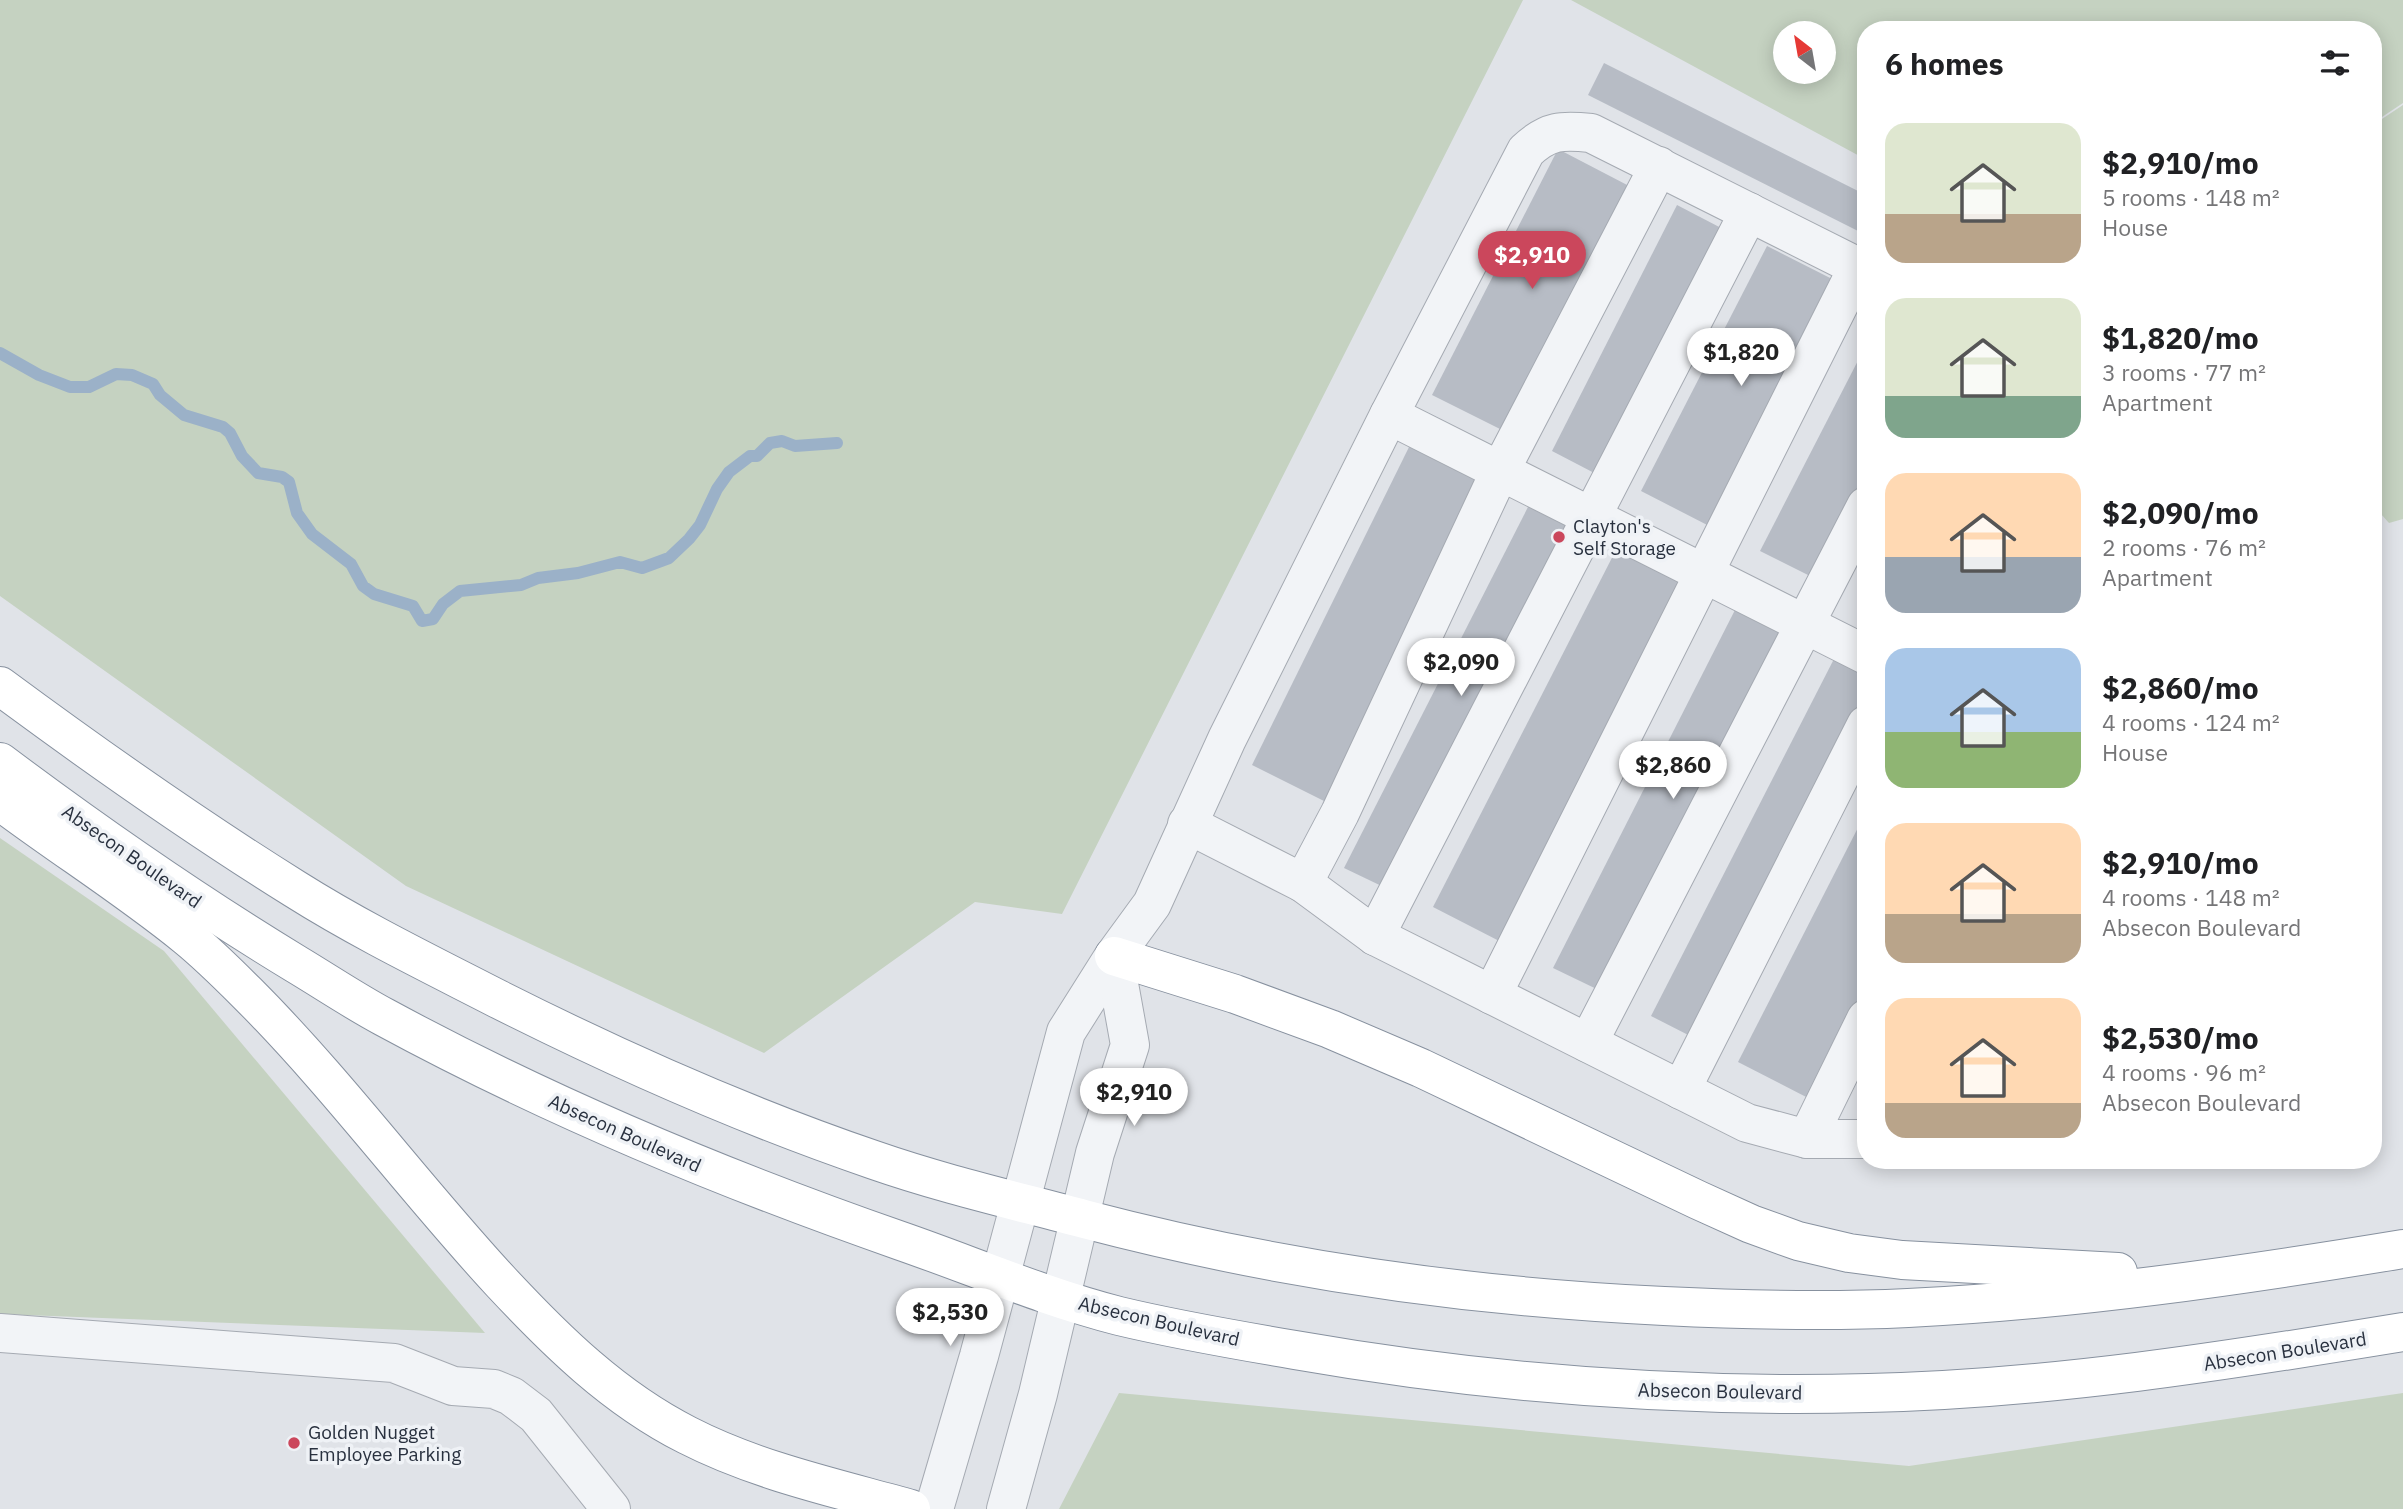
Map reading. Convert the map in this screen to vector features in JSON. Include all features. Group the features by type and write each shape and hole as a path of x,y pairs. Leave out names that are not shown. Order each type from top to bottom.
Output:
{"highway":[{"path":"0,686 162,802 298,891 438,969 581,1040 793,1130 876,1161 1019,1203 1132,1232 1329,1273 1420,1286 1581,1302 1746,1310 1906,1308 2064,1296 2218,1277 2403,1249"},
{"name":"Absecon Boulevard","path":"0,762 123,852 207,908 378,1014 478,1066 564,1108 787,1201 1114,1315 1391,1367 1544,1384 1710,1393 1869,1393 2030,1385 2179,1368 2403,1332"},
{"path":"0,801 187,937 217,964 288,1036 527,1310 608,1385 654,1416 733,1457 835,1498 911,1509"},
{"path":"1114,956 1235,994 1330,1029 1422,1068 1720,1210 1798,1241 1849,1253 1902,1260 2218,1277"}],"street":[{"path":"934,1509 1066,1032 1114,956 1152,904 1227,739 1389,415 1526,151 1541,136 1567,130 1591,133 1857,266"},
{"path":"1303,883 1340,813 1500,471 1659,166"},
{"path":"1376,936 1749,212"},
{"path":"1492,995 1704,574 1857,279"},
{"path":"1389,415 1857,650"},
{"path":"1588,1043 1857,523"},
{"path":"1681,1090 1857,743"},
{"path":"1188,824 1303,883 1376,936 1747,1123 1807,1139 1857,1139"},
{"path":"1006,1509 1038,1394 1095,1153 1130,1045 1114,956"},
{"path":"1807,1139 1857,1036"},
{"path":"0,1333 394,1363 453,1386 494,1389 511,1396 536,1415 611,1509"}],"green space":[{"path":"0,0 1523,0 1062,914 975,902 764,1053 406,886 0,596"},
{"path":"1571,0 2403,0 2403,103 2382,117 2382,21 1857,21 1857,155"},
{"path":"2403,105 2403,519 2389,523 2382,515 2382,119"},
{"path":"0,838 164,951 485,1333 0,1314"},
{"path":"1119,1393 1909,1466 2403,1393 2403,1509 1059,1509"}],"building":[{"path":"1604,63 1857,190 1857,230 1588,95"},
{"path":"1558,149 1631,187 1506,432 1432,395"},
{"path":"1677,205 1725,230 1600,476 1552,451"},
{"path":"1767,246 1840,283 1715,529 1641,491"},
{"path":"1857,362 1857,499 1816,579 1760,551"},
{"path":"1411,443 1485,480 1326,802 1252,765"},
{"path":"1529,505 1577,529 1392,891 1344,868"},
{"path":"1618,546 1692,584 1507,945 1433,907"},
{"path":"1737,606 1793,634 1609,995 1553,968"},
{"path":"1836,655 1857,666 1857,733 1700,1041 1651,1016"},
{"path":"1857,830 1857,1012 1812,1100 1738,1062"}],"waterway":[{"path":"0,353 39,375 70,387 89,387 116,374 132,375 153,384 160,395 184,415 223,427 230,433 242,456 258,473 282,477 289,482 297,513 312,534 351,564 363,586 374,594 413,606 422,621 433,619 443,604 460,591 521,585 538,578 578,573 620,562 642,568 669,558 700,525 717,489 729,472 750,456 757,456 770,443 782,441 795,446 837,443"}],"place":[{"name":"Clayton's Self Storage","path":"1559,537"},
{"name":"Golden Nugget Employee Parking","path":"294,1443"}]}
